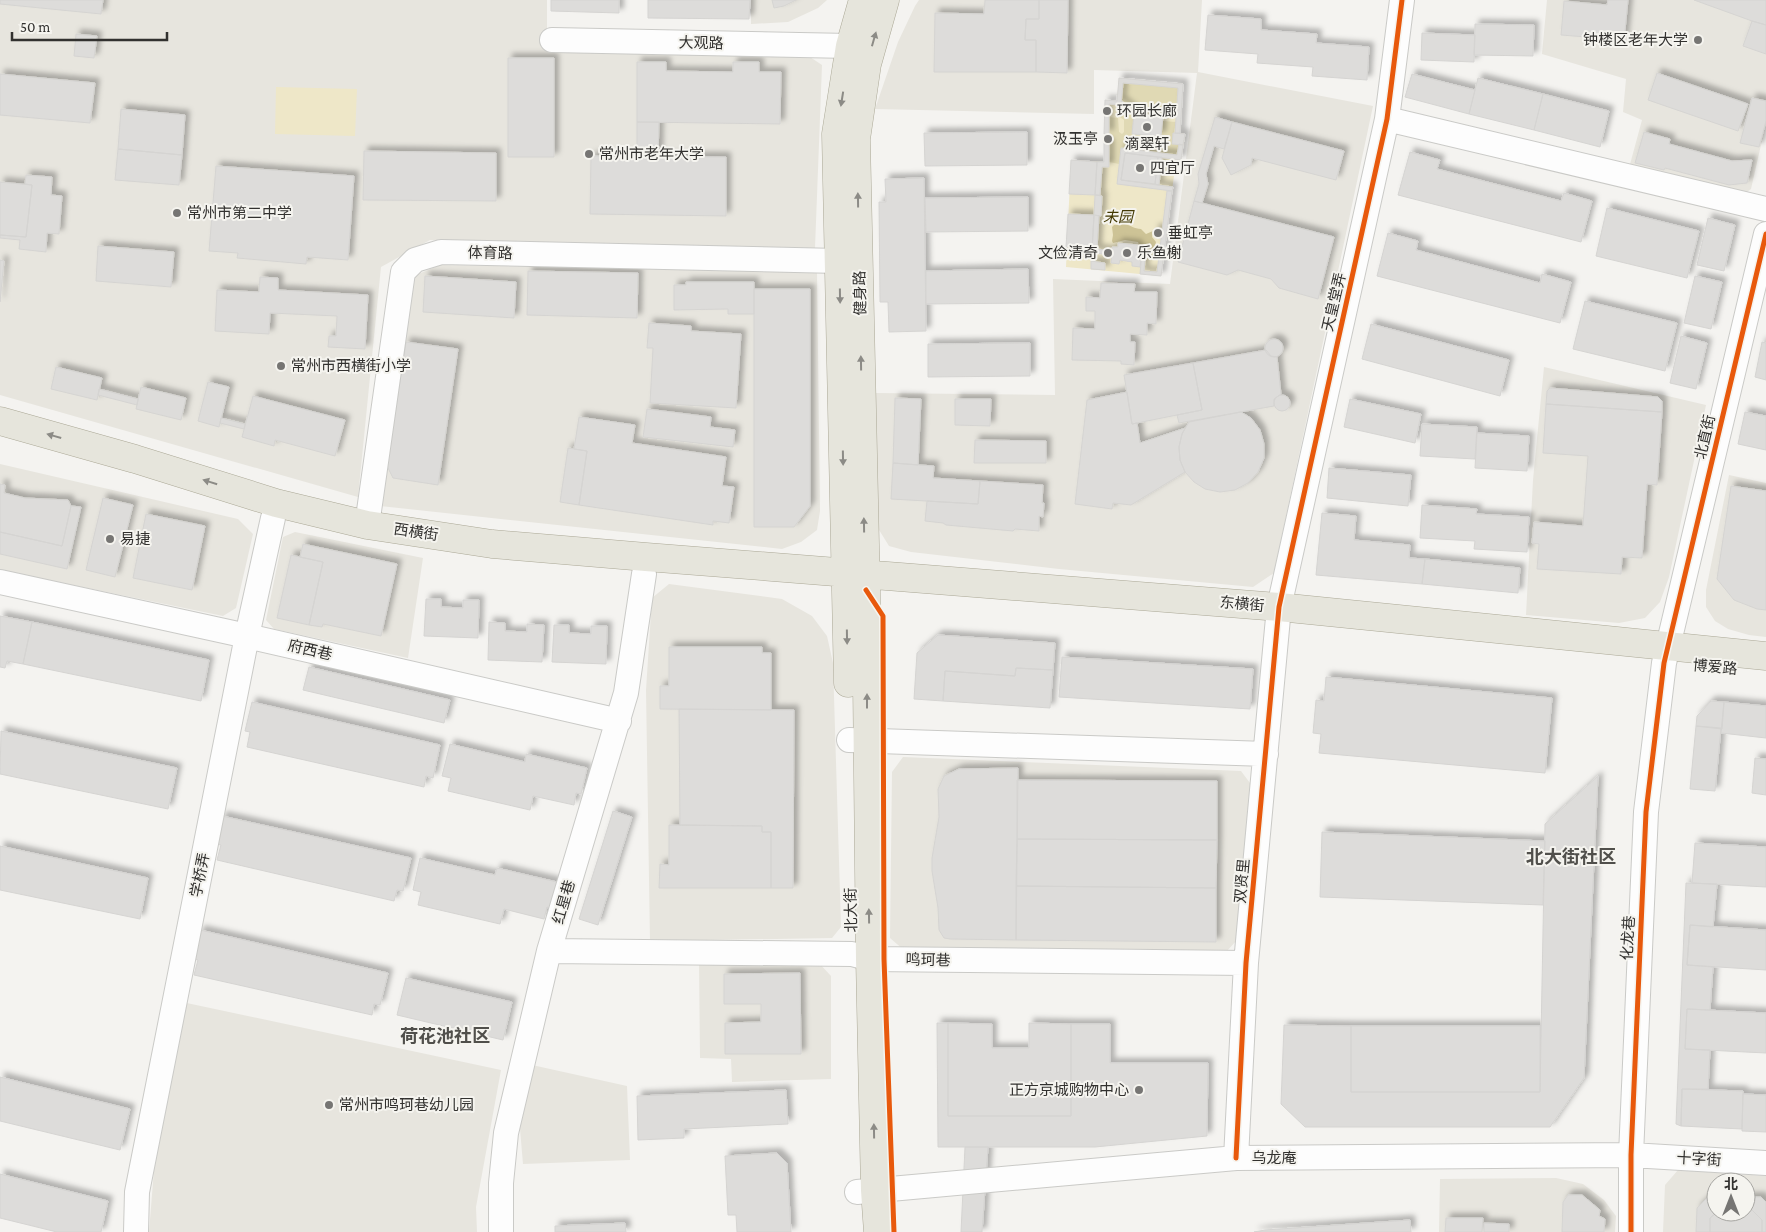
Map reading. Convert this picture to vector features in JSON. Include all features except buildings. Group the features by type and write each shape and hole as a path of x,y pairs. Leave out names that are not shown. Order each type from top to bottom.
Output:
{"main road":[{"name":"健身路","path":"856,581 839,261 836,134 850,46 863,0"},
{"name":"健身路","path":"856,581 856,139 867,64 886,0"},
{"name":"西横街","path":"0,421 135,459 276,502 367,525 492,544 856,581"},
{"name":"西横街","path":"0,441 273,518 364,539 489,558 644,574 856,581"},
{"name":"东横街","path":"856,581 1278,615 1666,654"},
{"name":"北大街","path":"856,581 866,1191 860,1232"},
{"name":"博爱路","path":"1666,654 1766,656"},
{"name":"博爱路","path":"1666,654 1766,672"},
{"name":"北大街","path":"866,1191 878,1232"}],"street":[{"name":"天皇堂弄","path":"1278,615 1388,119 1402,0"},
{"name":"大观路","path":"552,40 850,46"},
{"path":"1388,119 1766,209"},
{"name":"北直街","path":"1666,654 1766,234"},
{"name":"体育路","path":"367,525 403,272 415,260 440,252 839,261"},
{"name":"学桥弄","path":"136,1232 137,1192 247,636 273,518"},
{"name":"红星巷","path":"501,1232 501,1183 506,1133 550,951 626,694 644,574"},
{"name":"府西巷","path":"0,582 619,721"},
{"name":"双贤里","path":"1236,1158 1246,963 1278,615"},
{"name":"化龙巷","path":"1631,1232 1631,1155 1646,812 1666,654"},
{"path":"858,740 1266,754"},
{"name":"鸣珂巷","path":"550,951 1246,963"},
{"name":"乌龙庵","path":"866,1191 1236,1158 1631,1155"},
{"name":"十字街","path":"1631,1155 1766,1163"}],"shaded area":[{"path":"0,0 547,0 547,51 810,57 822,65 815,248 501,243 430,240 381,267 358,497 0,395"},
{"path":"751,0 827,0 818,8 788,22 751,24"},
{"path":"919,0 1202,0 1198,72 1373,106 1274,573 1253,587 1059,569 911,552 889,546 876,525 875,393 1055,395 1053,279 1170,284 1197,73 1094,70 1094,114 875,109 898,42"},
{"name":"钟楼区老年大学","path":"1547,0 1766,0 1766,123 1751,189 1740,197 1629,168 1642,120 1623,112 1626,79 1542,54"},
{"path":"1123,83 1178,88 1176,117 1138,114 1122,101"},
{"path":"1121,105 1134,115 1132,134 1161,136 1162,121 1176,122 1172,143 1179,144 1177,155 1122,148 1119,164 1109,162 1109,143 1111,140 1109,117 1118,118 1119,132 1122,134 1124,132 1124,120 1120,117"},
{"path":"1124,224 1141,229 1146,234 1153,231 1152,237 1156,242 1155,255 1149,254 1146,248 1140,247 1138,242 1125,240 1113,243 1112,227"},
{"path":"440,265 817,272 820,511 817,530 801,542 782,549 380,506 411,277"},
{"path":"1544,367 1706,405 1669,577 1660,602 1645,618 1619,623 1526,615 1533,480"},
{"path":"0,464 238,519 253,534 236,608 223,616 0,570"},
{"path":"1729,475 1766,483 1766,637 1749,635 1728,629 1715,621 1706,607 1706,590"},
{"path":"295,532 423,558 408,658 274,629 266,620 283,537"},
{"path":"669,584 782,599 812,616 827,636 833,663 841,927 832,938 650,941 646,690 652,598"},
{"path":"903,757 1241,771 1250,783 1237,940 1226,952 905,951 890,938 892,772"},
{"path":"699,962 818,962 831,976 831,1079 732,1082 731,1059 700,1058"},
{"name":"常州市鸣珂巷幼儿园","path":"182,1002 501,1070 476,1207 477,1232 149,1232 156,1145"},
{"path":"532,1065 627,1086 630,1160 523,1164 520,1129"},
{"path":"1678,1170 1707,1172 1706,1222 1756,1222 1756,1175 1766,1176 1766,1232 1663,1232 1665,1185"},
{"path":"1556,1178 1583,1184 1604,1200 1616,1216 1615,1232 1439,1232 1440,1179"}],"green space":[{"name":"未园","path":"1119,78 1183,84 1180,133 1185,134 1181,160 1176,160 1161,276 1066,267 1071,160 1104,162 1105,100 1117,101"},
{"path":"276,87 357,89 355,136 275,134"}],"cycle path":[{"path":"1236,1158 1246,963 1279,607 1387,119 1402,0"},
{"path":"1631,1232 1631,1155 1646,812 1664,663 1766,234"},
{"path":"866,590 883,616 884,959 894,1232"}],"place":[{"name":"钟楼区老年大学","path":"1698,40"},
{"name":"环园长廊","path":"1107,111"},
{"name":"滴翠轩","path":"1147,127"},
{"name":"汲玉亭","path":"1108,139"},
{"name":"常州市老年大学","path":"589,154"},
{"name":"四宜厅","path":"1140,168"},
{"name":"常州市第二中学","path":"177,213"},
{"name":"垂虹亭","path":"1158,233"},
{"name":"文俭清奇","path":"1108,253"},
{"name":"乐鱼榭","path":"1127,253"},
{"name":"常州市西横街小学","path":"281,366"},
{"name":"易捷","path":"110,539"},
{"name":"正方京城购物中心","path":"1139,1090"},
{"name":"常州市鸣珂巷幼儿园","path":"329,1105"}],"district":[{"name":"北大街社区","path":"1571,857"},
{"name":"荷花池社区","path":"445,1036"}]}
